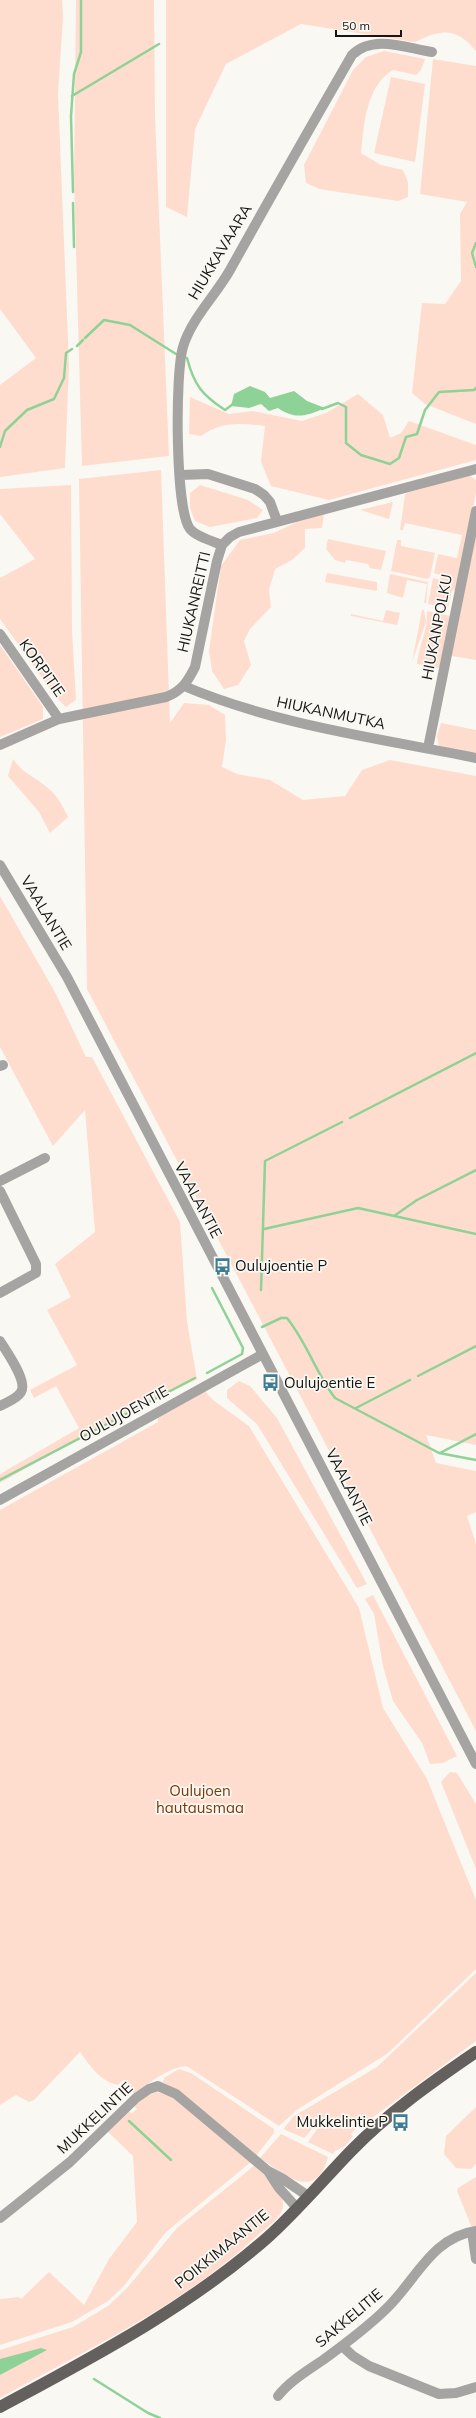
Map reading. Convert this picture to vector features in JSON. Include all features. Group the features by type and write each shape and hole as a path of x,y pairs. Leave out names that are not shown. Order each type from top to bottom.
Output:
{"main road":[{"name":"POIKKIMAANTIE","path":"0,2407 129,2337 177,2306 267,2237 351,2151 391,2114 476,2052"}],"street":[{"name":"HIUKKAVAARA","path":"222,545 198,535 188,526 183,504 177,436 178,373 183,346 193,327 229,271 306,133 352,55 363,46 384,44 432,52"},
{"name":"HIUKANREITTI","path":"184,686 198,655 217,561 222,545 230,537 239,532 277,521 476,470"},
{"path":"180,475 208,474 255,490 264,495 270,502 277,521"},
{"name":"HIUKANPOLKU","path":"428,748 476,511"},
{"name":"KORPITIE","path":"0,634 60,719"},
{"path":"0,745 60,719 166,697 184,686"},
{"name":"HIUKANMUTKA","path":"184,686 223,702 258,713 476,758"},
{"name":"VAALANTIE","path":"0,866 67,978 476,1764"},
{"path":"0,1181 45,1158"},
{"path":"0,1191 36,1264 36,1273 0,1293"},
{"path":"0,1341 22,1380 22,1390 18,1396 0,1406"},
{"name":"OULUJOENTIE","path":"0,1500 263,1354"},
{"name":"MUKKELINTIE","path":"0,2218 70,2162 136,2098 149,2089 158,2086 176,2094 268,2172 279,2188 297,2208"},
{"name":"MUKKELINTIE","path":"268,2172 283,2179 308,2196"},
{"path":"474,2231 476,2259"},
{"name":"SAKKELITIE","path":"278,2396 286,2386 342,2346 387,2308 424,2262 447,2240 474,2231"},
{"path":"342,2346 353,2356 369,2366 439,2394 456,2393 476,2387"}],"green space":[{"path":"0,0 62,0 63,17 58,94 69,365 65,468 0,477 0,385 36,358 0,309"},
{"path":"76,0 154,0 155,116 169,456 82,466 74,177"},
{"path":"166,0 476,0 476,51 469,43 455,34 440,33 415,42 301,24 226,64 195,129 187,217 166,207"},
{"path":"384,51 425,59 421,70 416,75 393,70 384,77 377,86 365,118 361,153 381,165 403,170 408,182 408,197 398,201 319,189 306,183 304,165 353,70 366,57"},
{"path":"433,59 476,66 476,424 425,404 412,393 422,303 445,304 461,281 460,214 467,202 420,194"},
{"path":"391,77 425,84 415,162 374,153"},
{"path":"358,394 383,415 390,438 401,433 409,421 476,445 476,460 329,500 271,486 261,462 265,426 232,424 216,428 201,436 189,434 190,397 229,414 253,411 302,421 326,413"},
{"path":"161,470 170,723 184,703 209,705 225,715 226,740 222,767 237,774 270,780 303,800 345,796 362,770 390,760 476,776 476,1445 426,1435 436,1463 476,1471 476,1512 467,1516 476,1544 476,1731 87,989 79,479"},
{"path":"469,475 476,480 476,493 457,589 452,591 448,608 428,604 433,578 440,580 441,575 434,573 438,554 457,558 462,535 405,523 403,530 400,530 405,495 407,493"},
{"path":"71,485 72,629 76,700 66,707 56,697 0,619 0,578 35,559 0,514 0,489"},
{"path":"200,485 248,500 263,510 257,518 210,527 195,521 190,508 190,493"},
{"path":"393,502 389,519 360,510"},
{"path":"324,514 322,528 305,529 305,548 292,560 275,569 269,590 271,607 250,629 244,641 251,665 238,685 224,689 212,671 209,651 221,566 240,540 274,533 297,522"},
{"path":"328,539 386,551 381,570 370,568 368,564 346,560 345,563 335,560 326,549"},
{"path":"474,539 476,539 476,660 452,656"},
{"path":"397,540 401,540 401,546 435,553 430,577 427,579 391,571"},
{"path":"327,573 377,582 377,591 325,582"},
{"path":"390,574 428,582 426,603 424,603 427,584 407,580 403,598 387,593"},
{"path":"386,610 400,613 397,625 351,616 351,614 383,621"},
{"path":"422,610 424,610 426,622 412,662"},
{"path":"427,611 450,616 441,665 438,668 417,664 418,655 424,636"},
{"path":"0,645 43,707 43,719 0,737"},
{"path":"441,723 476,730 476,755 439,746 437,736"},
{"path":"13,759 25,772 44,785 55,795 68,817 50,833 39,812 8,776"},
{"path":"0,896 56,994 86,1057 92,1057 180,1222 187,1322 197,1379 89,1433 0,1483 0,1474 79,1428 56,1386 34,1398 30,1390 77,1365 47,1310 71,1297 55,1264 95,1232 85,1110 53,1146 0,1047"},
{"path":"239,1381 250,1386 277,1418 367,1584 357,1588 257,1424 227,1398 227,1390"},
{"name":"Oulujoen hautausmaa","path":"205,1391 213,1400 249,1426 359,1608 383,1708 427,1779 476,1900 476,1969 387,2054 298,2109 279,2126 188,2067 175,2068 159,2076 133,2096 133,2090 123,2080 118,2085 106,2080 96,2072 80,2052 34,2100 29,2102 16,2095 0,2105 0,1510 158,1422 158,1417"},
{"path":"373,1595 457,1756 443,1763 430,1764 422,1743 393,1701 383,1666 374,1614 365,1599"},
{"path":"450,1772 457,1773 476,1804 476,1869 441,1782"},
{"path":"476,1973 476,2041 368,2121 365,2119 360,2124 349,2121 324,2122 314,2127 304,2138 285,2130 284,2128 294,2116 377,2067"},
{"path":"179,2069 191,2073 274,2129 274,2133 256,2156 179,2091 163,2082 164,2078"},
{"path":"157,2092 174,2097 251,2162 166,2232 123,2287 108,2301 72,2322 0,2345 0,2299 19,2297 21,2299 49,2272 84,2305 109,2259 137,2222 133,2156 107,2131 127,2111 132,2113 137,2109 134,2106 145,2096"},
{"path":"476,2107 476,2164 471,2169 456,2168 444,2154 446,2136"},
{"path":"351,2124 357,2127 351,2134 353,2136 345,2146 335,2151 333,2154 308,2142 317,2129"},
{"path":"281,2134 328,2157 323,2171 316,2179 308,2182 298,2181 279,2171 260,2158"},
{"path":"255,2165 277,2188 282,2200 282,2211 273,2222 229,2260 167,2304 101,2343 0,2398 0,2350 73,2327 108,2306 127,2288 177,2228"},
{"path":"476,2177 476,2228 472,2228 457,2191 458,2188"}],"shaded area":[{"path":"250,386 265,392 270,398 294,391 307,401 325,408 301,416 284,412 278,408 269,411 261,404 249,408 231,406 234,394"},
{"path":"41,2348 47,2350 0,2375 0,2359"}],"waterway":[{"path":"73,192 71,116 74,74 81,52 81,0"},
{"path":"72,96 159,44"},
{"path":"73,203 74,247"},
{"path":"476,243 472,253 476,267"},
{"path":"85,338 104,320 130,325 176,354"},
{"path":"77,346 83,340"},
{"path":"0,447 5,431 27,410 54,399 64,378 66,353 72,349"},
{"path":"187,358 196,382 205,394 225,410 233,404"},
{"path":"322,409 338,403 346,407 346,443 361,455 390,464 399,458 406,437 417,434 425,410 439,392 474,390 476,388"},
{"path":"350,1118 476,1053"},
{"path":"261,1290 265,1161 342,1122"},
{"path":"394,1216 417,1200 476,1170"},
{"path":"264,1229 358,1208 476,1234"},
{"path":"207,1373 242,1354 243,1348 212,1288"},
{"path":"262,1327 281,1318 287,1318 335,1398 439,1453 476,1460"},
{"path":"418,1376 476,1346"},
{"path":"0,1480 195,1378"},
{"path":"356,1408 410,1380"},
{"path":"440,1453 476,1434"},
{"path":"129,2121 171,2160"},
{"path":"94,2379 148,2413 160,2418"}],"place":[{"name":"Oulujoentie P","path":"222,1266"},
{"name":"Oulujoentie E","path":"271,1383"},
{"name":"Mukkelintie P","path":"401,2122"}]}
